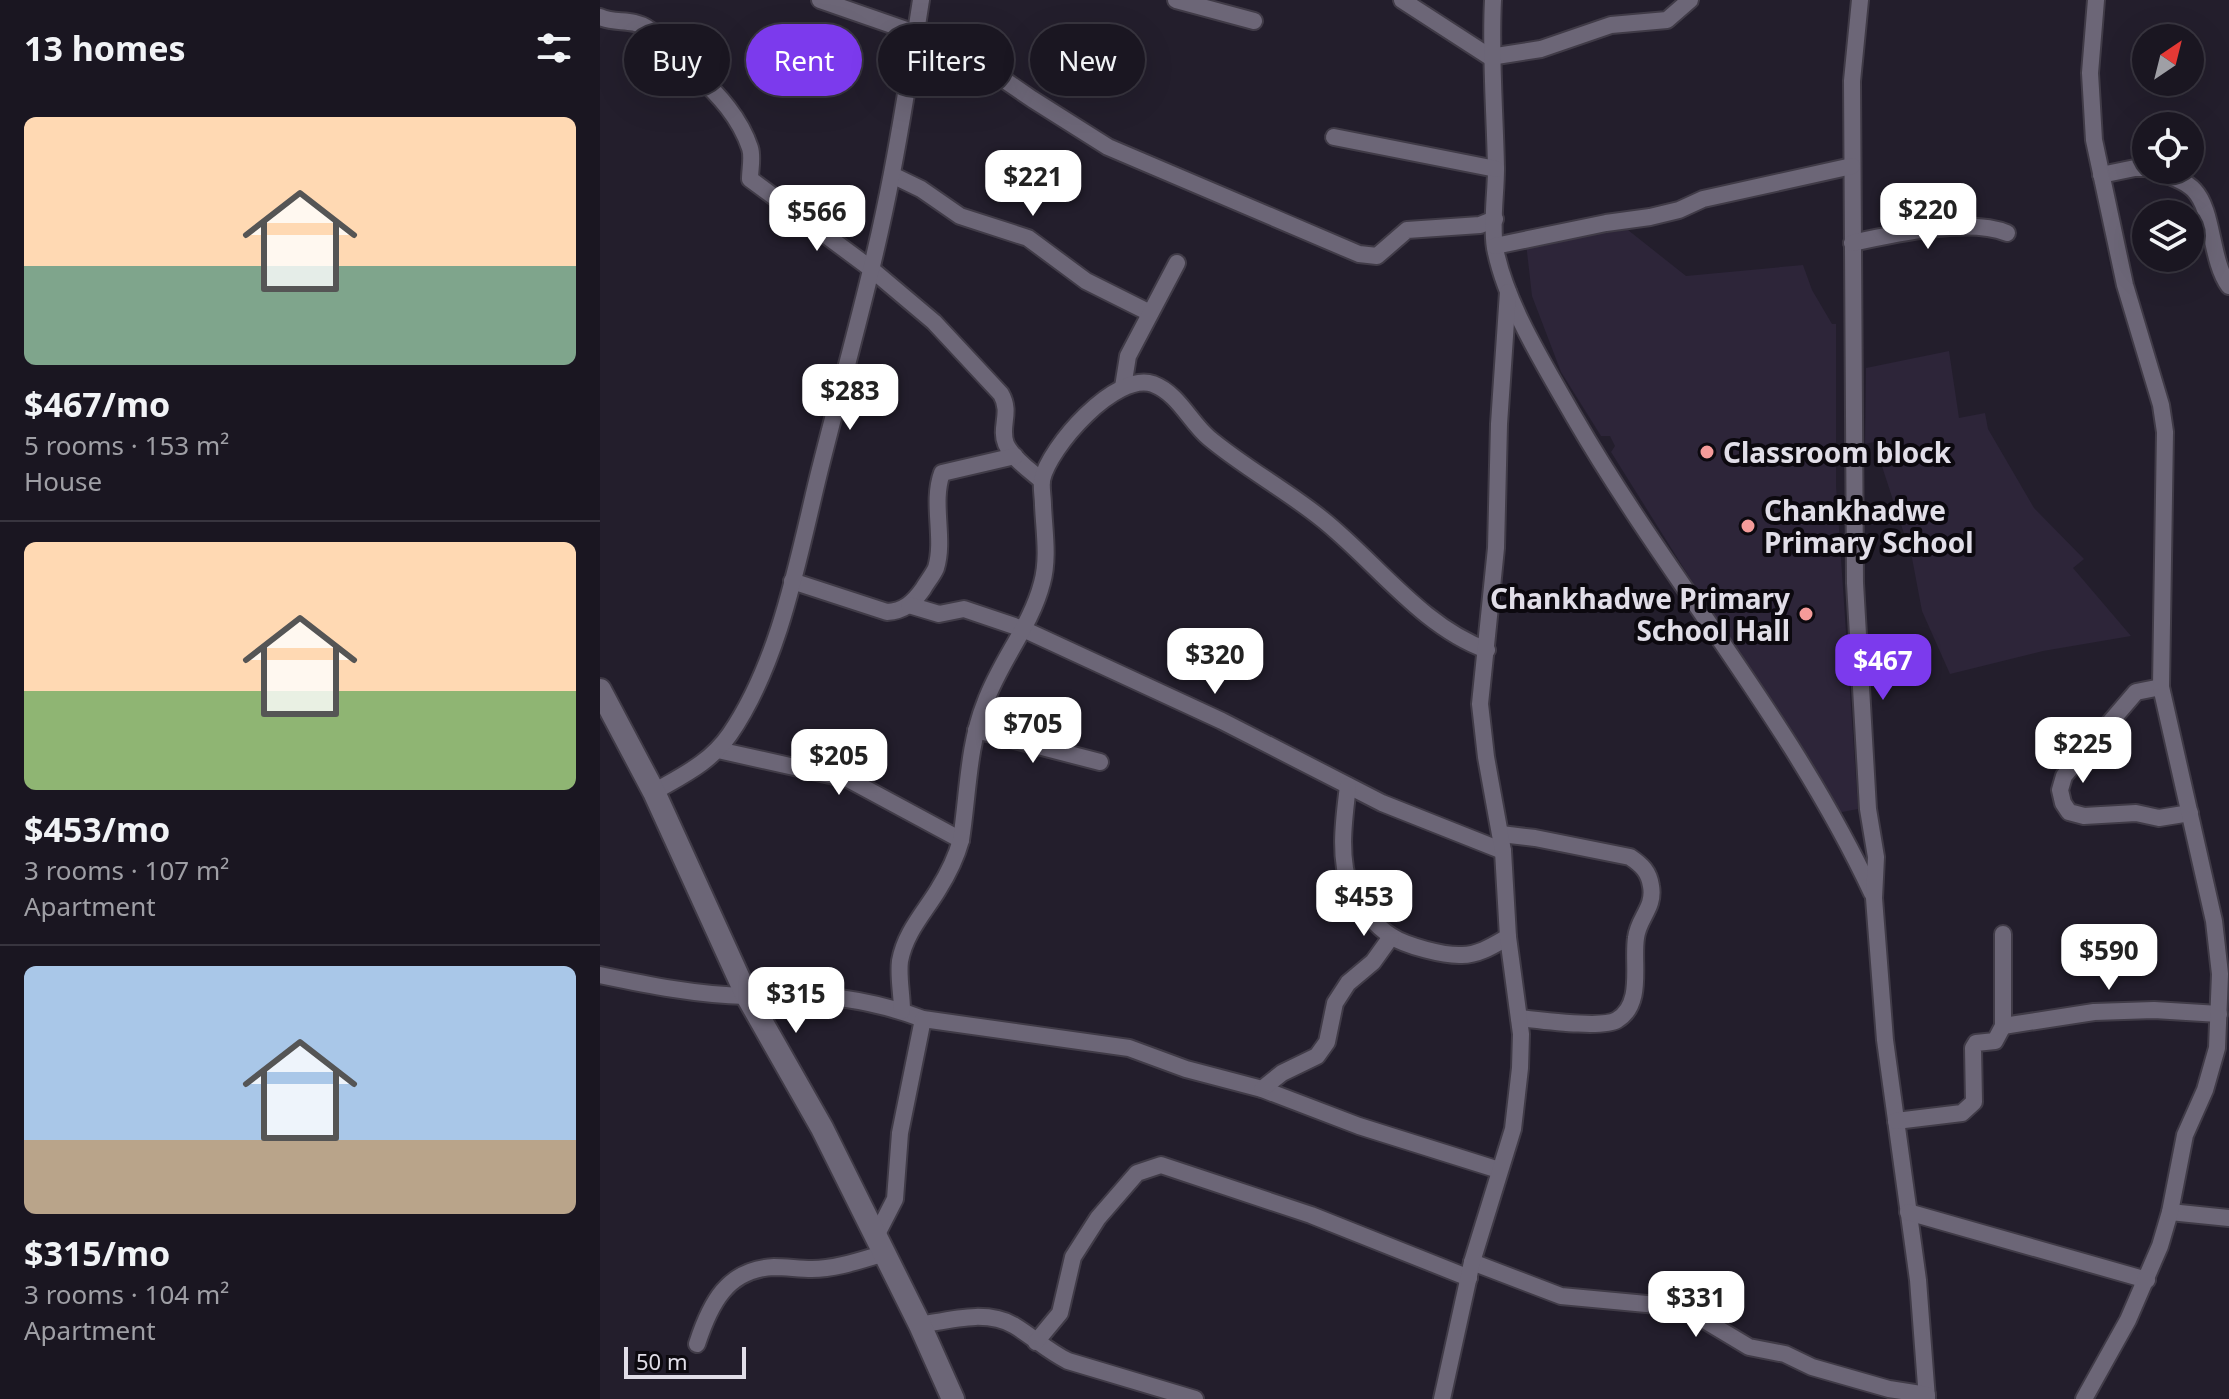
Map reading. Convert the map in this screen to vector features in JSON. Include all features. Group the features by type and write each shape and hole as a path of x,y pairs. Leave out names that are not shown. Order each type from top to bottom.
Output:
{"street":[{"path":"820,0 889,24"},
{"path":"917,24 921,0"},
{"path":"1176,0 1254,21"},
{"path":"1402,0 1490,57 1541,49 1611,25 1667,20 1690,0"},
{"path":"1493,0 1490,57 1496,169 1495,246 1508,292 1596,455 1789,742 1830,809 1874,898"},
{"path":"1036,1342 1060,1313 1073,1257 1098,1218 1137,1173 1161,1165 1470,1270 1561,1296 1668,1306 1689,1311 1749,1347 1785,1354 1812,1367 1927,1397 1918,1280 1885,1040 1874,898 1876,857 1868,809 1855,583 1852,81 1860,0"},
{"path":"2084,1399 2147,1280 2170,1212 2185,1135 2205,1090 2217,1048 2220,974 2214,921 2161,687 2165,432 2161,405 2125,285 2094,140 2090,73 2096,0"},
{"path":"600,17 607,21 632,21 647,27 664,41 672,55 696,73 736,117 751,150 750,179 870,268 934,322 1001,394 1007,404 1006,444 1042,481"},
{"path":"1014,86 1108,147 1359,254 1377,256 1407,230 1480,225 1495,219"},
{"path":"654,792 704,764 718,750 757,686 792,581 892,175 905,96"},
{"path":"1334,137 1496,169"},
{"path":"1495,246 1650,217 1679,210 1703,199 1852,166"},
{"path":"2101,175 2132,169"},
{"path":"892,175 921,189 960,216 1028,238 1086,281 1150,313"},
{"path":"2188,184 2201,199 2220,270 2229,286"},
{"path":"1852,243 1889,235 1979,226 2007,233"},
{"path":"1123,387 1128,356 1177,263"},
{"path":"1442,1399 1470,1270 1513,1129 1518,1098 1519,1018 1508,937 1502,842 1486,757 1480,704 1496,548 1499,424 1508,292"},
{"path":"902,1011 900,961 905,943 914,923 947,875 961,840 976,730 994,679 1038,597 1045,563 1042,481 1050,462 1075,427 1123,387 1137,382 1151,383 1166,391 1207,437 1323,520 1434,620 1464,642 1487,650"},
{"path":"792,581 887,612 909,605 935,572 942,473 1015,456"},
{"path":"909,605 939,614 964,609 1023,629 1222,721 1397,809 1502,842 1535,838 1630,857 1642,865 1649,876 1652,902 1639,925 1636,938 1634,992 1628,1008 1618,1020 1604,1024 1519,1018"},
{"path":"2161,687 2136,692 2064,776 2060,790 2069,812 2084,816 2136,813 2159,818 2190,813"},
{"path":"603,705 654,792 747,996 822,1128 920,1325 953,1399"},
{"path":"976,730 1100,762"},
{"path":"718,750 848,779 961,840"},
{"path":"1348,786 1343,832 1351,891 1391,937 1425,949 1462,955 1485,950 1508,937"},
{"path":"2214,921 2229,912"},
{"path":"1896,1121 1962,1113 1974,1102 1973,1048 1976,1043 1995,1041 2003,1026 2003,934"},
{"path":"1262,1089 1282,1073 1317,1056 1327,1042 1335,1003 1348,983 1373,962 1391,937"},
{"path":"600,975 658,987 747,996 789,994 847,999 923,1019 1129,1048 1186,1069 1262,1089 1359,1126 1499,1170"},
{"path":"2003,1026 2094,1012 2154,1010 2219,1014"},
{"path":"880,1245 895,1199 900,1133 923,1019"},
{"path":"1908,1212 2147,1280"},
{"path":"2170,1212 2229,1218"},
{"path":"697,1344 705,1318 716,1299 732,1281 750,1270 775,1267 814,1269 880,1245"},
{"path":"920,1325 964,1318 989,1318 1012,1324 1068,1361 1195,1399"}],"shaded area":[{"name":"Chankhadwe Primary School","path":"1628,230 1686,276 1803,265 1812,290 1832,324 1836,324 1836,485 1858,809 1837,813 1611,452 1615,446 1610,436 1601,436 1561,372 1532,296 1526,243"},
{"path":"1949,351 1959,418 1985,413 1988,429 2034,508 2084,559 2073,568 2131,636 2043,651 1950,674 1922,611 1912,558 1874,442 1865,444 1866,368"}],"place":[{"name":"Classroom block","path":"1707,452"},
{"name":"Chankhadwe Primary School","path":"1748,526"},
{"name":"Chankhadwe Primary School Hall","path":"1806,614"}]}
